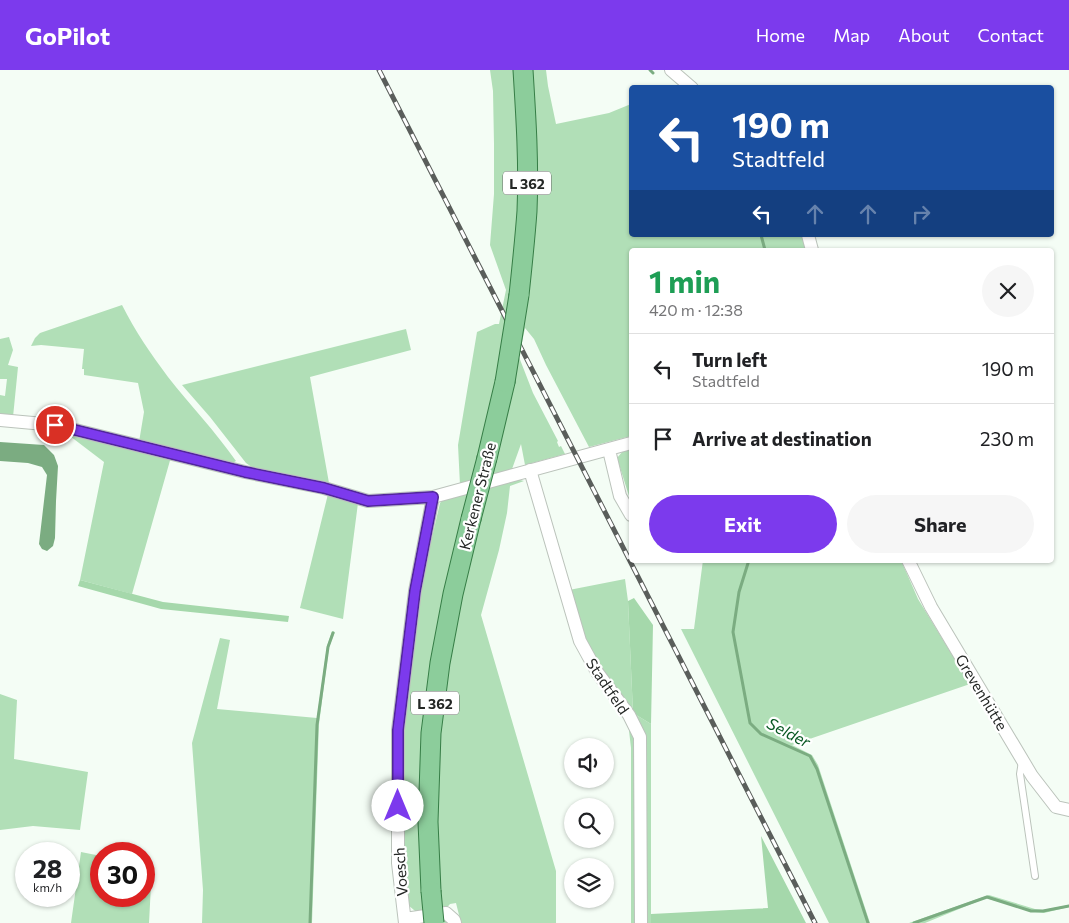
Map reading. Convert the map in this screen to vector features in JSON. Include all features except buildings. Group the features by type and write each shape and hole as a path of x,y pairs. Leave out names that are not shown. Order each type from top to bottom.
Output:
{"main road":[{"name":"Kerkener Straße","path":"434,923 428,822 432,733 440,663 453,594 505,382 519,295 527,212 528,178 523,70"}],"street":[{"path":"671,70 688,85"},
{"path":"0,420 55,425 245,472 324,488 368,501 433,497 629,444"},
{"path":"609,450 620,496 629,512"},
{"name":"Stadtfeld","path":"530,470 580,641 597,672 629,715 640,737 641,923"},
{"name":"Voesch","path":"433,497 415,591 398,730 398,863 405,921 446,913 455,923"},
{"name":"Grevenhütte","path":"909,563 931,607 1032,776 1056,807 1069,810"}],"lane":[{"path":"1023,760 1020,774 1035,876"}],"shaded area":[{"path":"490,70 514,70 521,178 507,334 474,480 460,485 458,445 477,332 499,324 506,290 490,245 494,194 494,144 493,91"},
{"path":"528,70 546,70 556,124 609,113 629,105 629,237 803,237 805,248 629,248 629,437 589,447 534,339 525,328 519,357 533,393 558,441 559,447 561,446 565,454 525,465 521,444 512,469 489,476 509,390"},
{"path":"122,305 149,351 236,461 229,465 139,442 144,412 138,383 84,375 84,369 82,369 84,349 41,345 31,346 40,333"},
{"path":"406,329 411,350 310,377 329,483 259,472 246,463 182,385"},
{"path":"9,337 13,350 8,365 18,367 13,417 0,416 0,395 5,396 7,379 0,379 0,339"},
{"path":"62,430 171,457 132,594 80,580 104,462"},
{"path":"0,442 44,445 54,455 58,466 55,538 53,546 47,551 42,549 39,544 47,475 42,467 28,463 0,461"},
{"path":"629,449 629,496 617,458 623,451"},
{"path":"516,479 524,481 510,486 507,513 499,550 481,615 556,871 556,923 461,923 456,903 450,904 443,912 449,923 442,923 436,862 438,647 430,923 419,923 420,915 408,905 404,862 402,768 410,659 421,585 440,503 443,500"},
{"path":"328,494 358,503 343,619 300,608"},
{"path":"703,563 902,563 918,599 970,684 792,745 812,755 818,765 870,923 829,923 681,629 694,629"},
{"path":"625,579 628,601 633,713 651,724 651,923 646,923 645,749 584,639 569,590"},
{"path":"80,580 163,602 289,616 288,622 161,609 78,586"},
{"path":"634,598 653,625 651,724 633,713 628,601"},
{"path":"332,631 335,632 329,647 319,724 312,923 202,923 203,890 192,743 220,638 230,640 217,709 317,718 327,646"},
{"path":"0,694 17,700 14,759 88,772 80,830 33,826 0,830"},
{"path":"628,722 634,733 637,923 631,923 631,748"},
{"path":"761,836 806,923 651,923 651,914 768,908"},
{"path":"81,852 90,854 90,907 150,907 149,923 71,923 73,907 80,907"},
{"path":"989,895 1035,909 1043,910 1069,905 1069,907 1044,913 986,898 925,923 909,923"}],"waterway":[{"name":"Selder","path":"650,70 653,73"},
{"name":"Selder","path":"762,237 764,248"},
{"name":"Selder","path":"748,563 739,592 733,632 750,723 761,734 810,756 817,769 868,923"},
{"path":"310,923 317,725 328,647 333,633"},
{"name":"Selder","path":"914,923 987,897 1031,911 1043,911 1069,906"}],"railway":[{"path":"379,70 629,559"},
{"path":"631,563 815,923"}],"route":[{"path":"55,425 245,472 324,488 368,501 433,497 415,591 398,730 398,806"}]}
